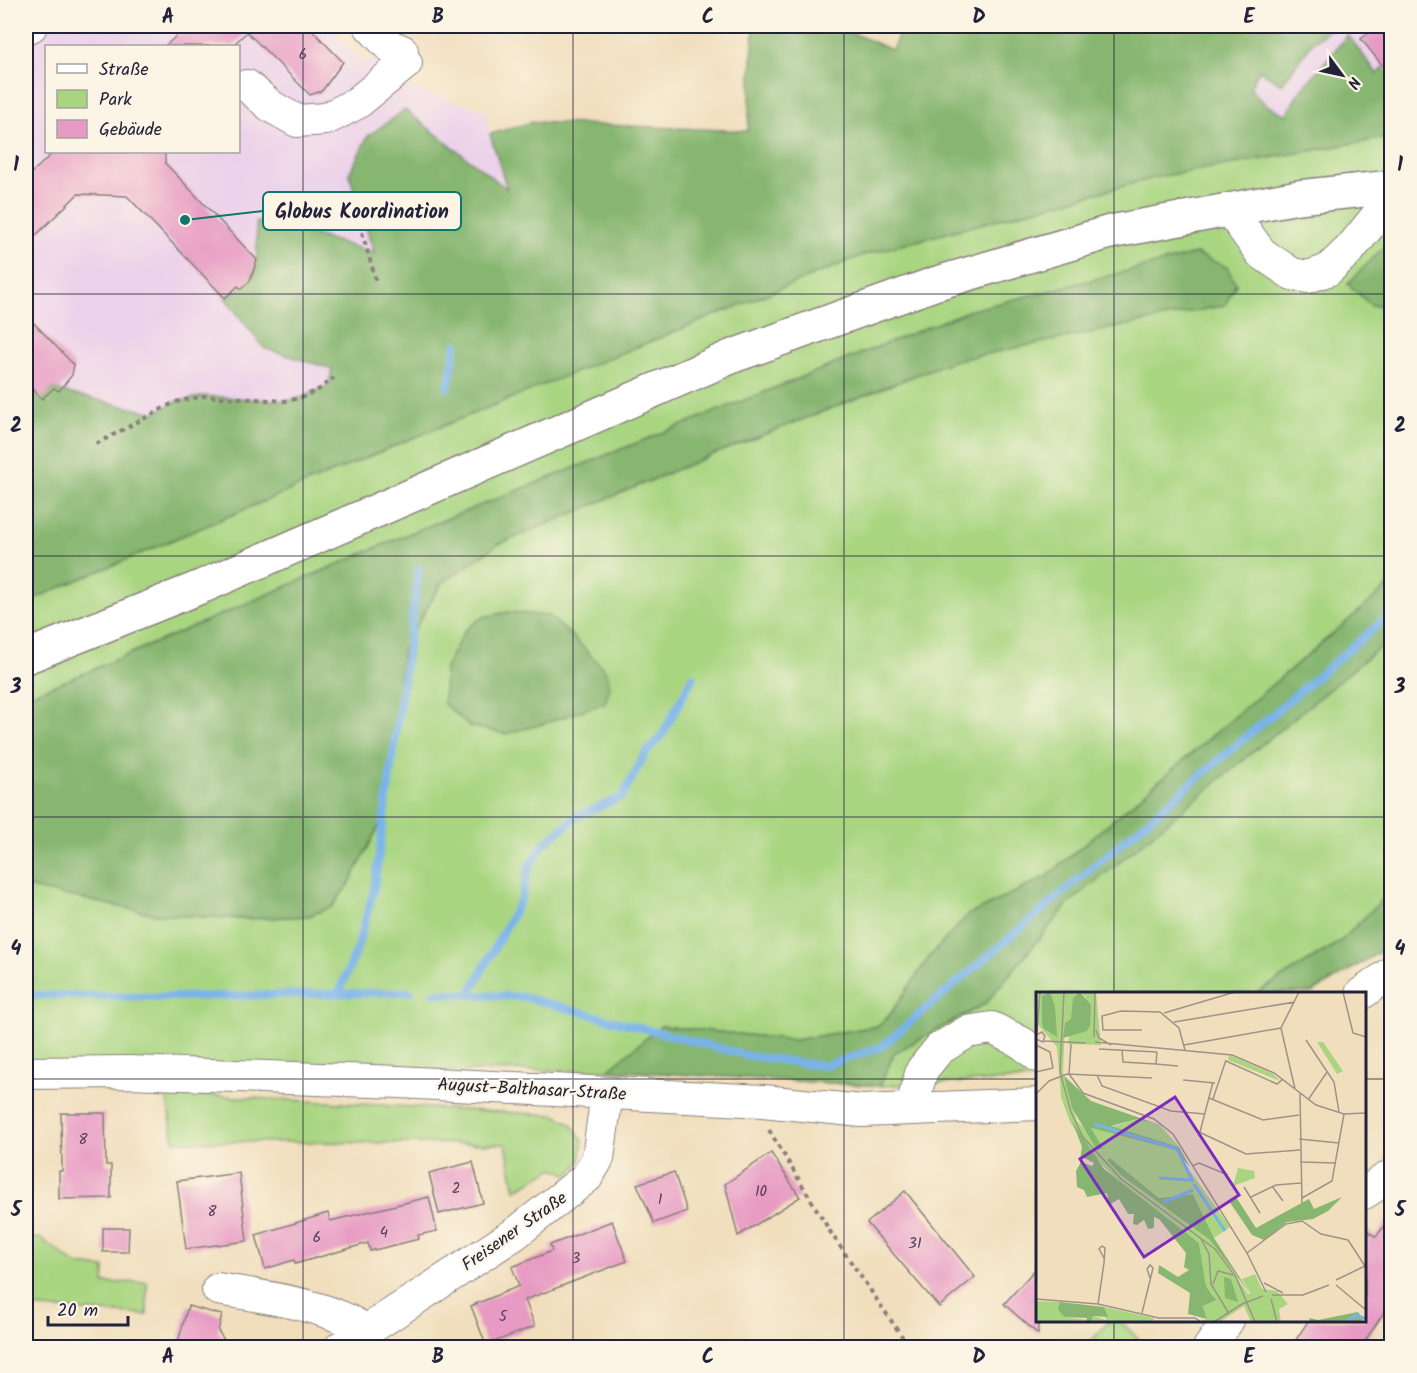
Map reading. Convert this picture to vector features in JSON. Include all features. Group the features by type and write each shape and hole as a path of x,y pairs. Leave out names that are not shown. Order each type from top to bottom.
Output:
{"highway":[{"path":"26,657 203,586 733,356 934,284 1110,232 1298,197 1391,188"}],"street":[{"path":"26,28 32,26"},
{"path":"370,26 388,45 402,51 394,26"},
{"path":"247,86 272,107 297,121 326,119 357,103 406,63"},
{"path":"1229,209 1261,253 1292,274 1308,277 1328,270 1351,248 1377,216 1391,188"},
{"path":"1362,992 1392,972"},
{"path":"911,1109 922,1070 939,1049 967,1032 992,1028 1022,1043 1036,1054"},
{"name":"August-Balthasar-Straße","path":"26,1073 129,1072 399,1082 763,1101 862,1111 1036,1104"},
{"name":"Freisener Straße","path":"340,1347 516,1233 587,1177 598,1158 607,1093"},
{"path":"1366,1192 1392,1175"},
{"path":"218,1289 282,1300 339,1316 366,1331"},
{"path":"1209,1347 1227,1322"}],"path":[{"path":"357,215 375,281"},
{"path":"96,444 175,402 205,396 287,401 318,390 334,378"},
{"path":"763,1101 766,1126 831,1233 910,1347"}],"shaded area":[{"path":"26,26 327,26 365,65 381,50 408,88 486,111 490,134 533,121 748,131 754,26 836,26 892,50 902,26 1287,26 1312,43 1334,26 1391,26 1391,62 1377,74 1348,35 1298,93 1286,115 845,227 349,174 374,253 279,224 256,223 257,260 250,281 225,298 264,348 333,369 329,385 303,397 287,401 205,396 175,402 154,413 54,388 42,399 34,391 26,397"}],"green space":[{"path":"754,26 836,26 892,50 902,26 1334,26 1312,43 1282,84 1259,70 1250,88 1265,104 1286,115 1298,94 1348,35 1377,74 1391,62 1391,137 1157,177 863,255 413,438 26,602 26,397 34,390 42,398 54,388 154,413 175,402 205,396 287,401 303,397 329,385 332,369 264,348 225,298 237,291 252,275 257,258 256,222 279,224 374,253 349,174 368,136 405,110 507,189 490,134 533,122 748,131"},
{"path":"1391,137 1391,240 1348,284 1371,305 1391,306 1391,584 1046,877 968,915 930,956 889,1016 877,1026 795,1040 661,1026 608,1070 26,1073 26,887 155,914 245,919 308,916 332,907 349,884 386,812 403,649 441,584 497,545 709,456 952,361 1224,305 1236,284 1226,267 1196,254 968,311 406,535 26,696 26,602 413,438 863,255 1157,177"},
{"path":"1391,240 1391,306 1371,305 1348,284"},
{"path":"1196,254 1227,267 1236,284 1225,305 952,361 709,456 497,545 441,584 403,649 386,812 349,884 332,907 308,916 245,919 155,914 26,887 26,696 406,535 968,311"},
{"path":"1391,584 1391,638 1067,905 985,1004 894,1053 880,1086 608,1070 661,1026 795,1040 877,1026 889,1016 930,956 968,915 1046,877"},
{"path":"508,612 549,616 574,638 607,672 610,686 605,703 505,734 469,726 444,704 445,668 465,630 483,617"},
{"path":"1391,638 1391,891 1341,941 1259,992 1036,992 1036,1079 880,1086 894,1053 985,1004 1067,905"},
{"path":"1391,891 1391,945 1314,992 1259,992 1341,941"},
{"path":"166,1093 555,1115 570,1123 583,1140 580,1162 569,1175 554,1168 515,1190 506,1144 174,1141"},
{"path":"40,1238 77,1265 105,1268 104,1283 147,1282 147,1315 26,1307 26,1239"},
{"path":"1108,1322 1121,1322 1147,1347 1086,1347"}],"building":[{"path":"188,26 308,26 343,62 322,91 310,95 247,32 233,45 166,45"},
{"path":"1377,26 1385,26 1392,34 1392,77 1361,39"},
{"path":"53,153 165,153 165,163 257,260 250,281 241,289 238,286 225,298 127,196 78,194 26,245 26,178"},
{"path":"26,315 74,365 72,375 59,391 54,388 42,399 26,382"},
{"path":"61,1113 105,1113 106,1165 111,1165 111,1198 59,1199 59,1171 62,1171"},
{"path":"771,1153 800,1197 738,1236 725,1184"},
{"path":"473,1162 483,1203 439,1214 429,1173"},
{"path":"674,1172 687,1211 654,1223 637,1184"},
{"path":"239,1173 247,1241 186,1249 177,1181"},
{"path":"905,1191 975,1277 939,1307 867,1223"},
{"path":"429,1197 437,1231 418,1235 419,1239 370,1251 368,1243 295,1264 294,1260 265,1269 256,1235 328,1213 330,1221"},
{"path":"1392,1215 1392,1300 1365,1341 1360,1347 1291,1347 1308,1322 1366,1322 1366,1230 1376,1237"},
{"path":"612,1221 627,1261 525,1300 535,1326 486,1345 471,1306 519,1286 512,1267 552,1251 550,1245"},
{"path":"103,1228 129,1228 128,1252 103,1252"},
{"path":"1036,1268 1038,1334 1004,1304"},
{"path":"188,1306 222,1315 218,1331 229,1347 200,1347 178,1342"}],"waterway":[{"path":"448,388 456,345"},
{"path":"359,942 374,889 419,569"},
{"path":"434,993 523,997 749,1056 824,1066 881,1047 1392,613"},
{"path":"469,995 522,897 529,866 545,843 576,817 622,797 645,754 662,735 693,677"},
{"path":"339,993 357,949"},
{"path":"26,995 178,997 410,992"}],"place":[{"name":"Globus Koordination","path":"185,220"}]}
